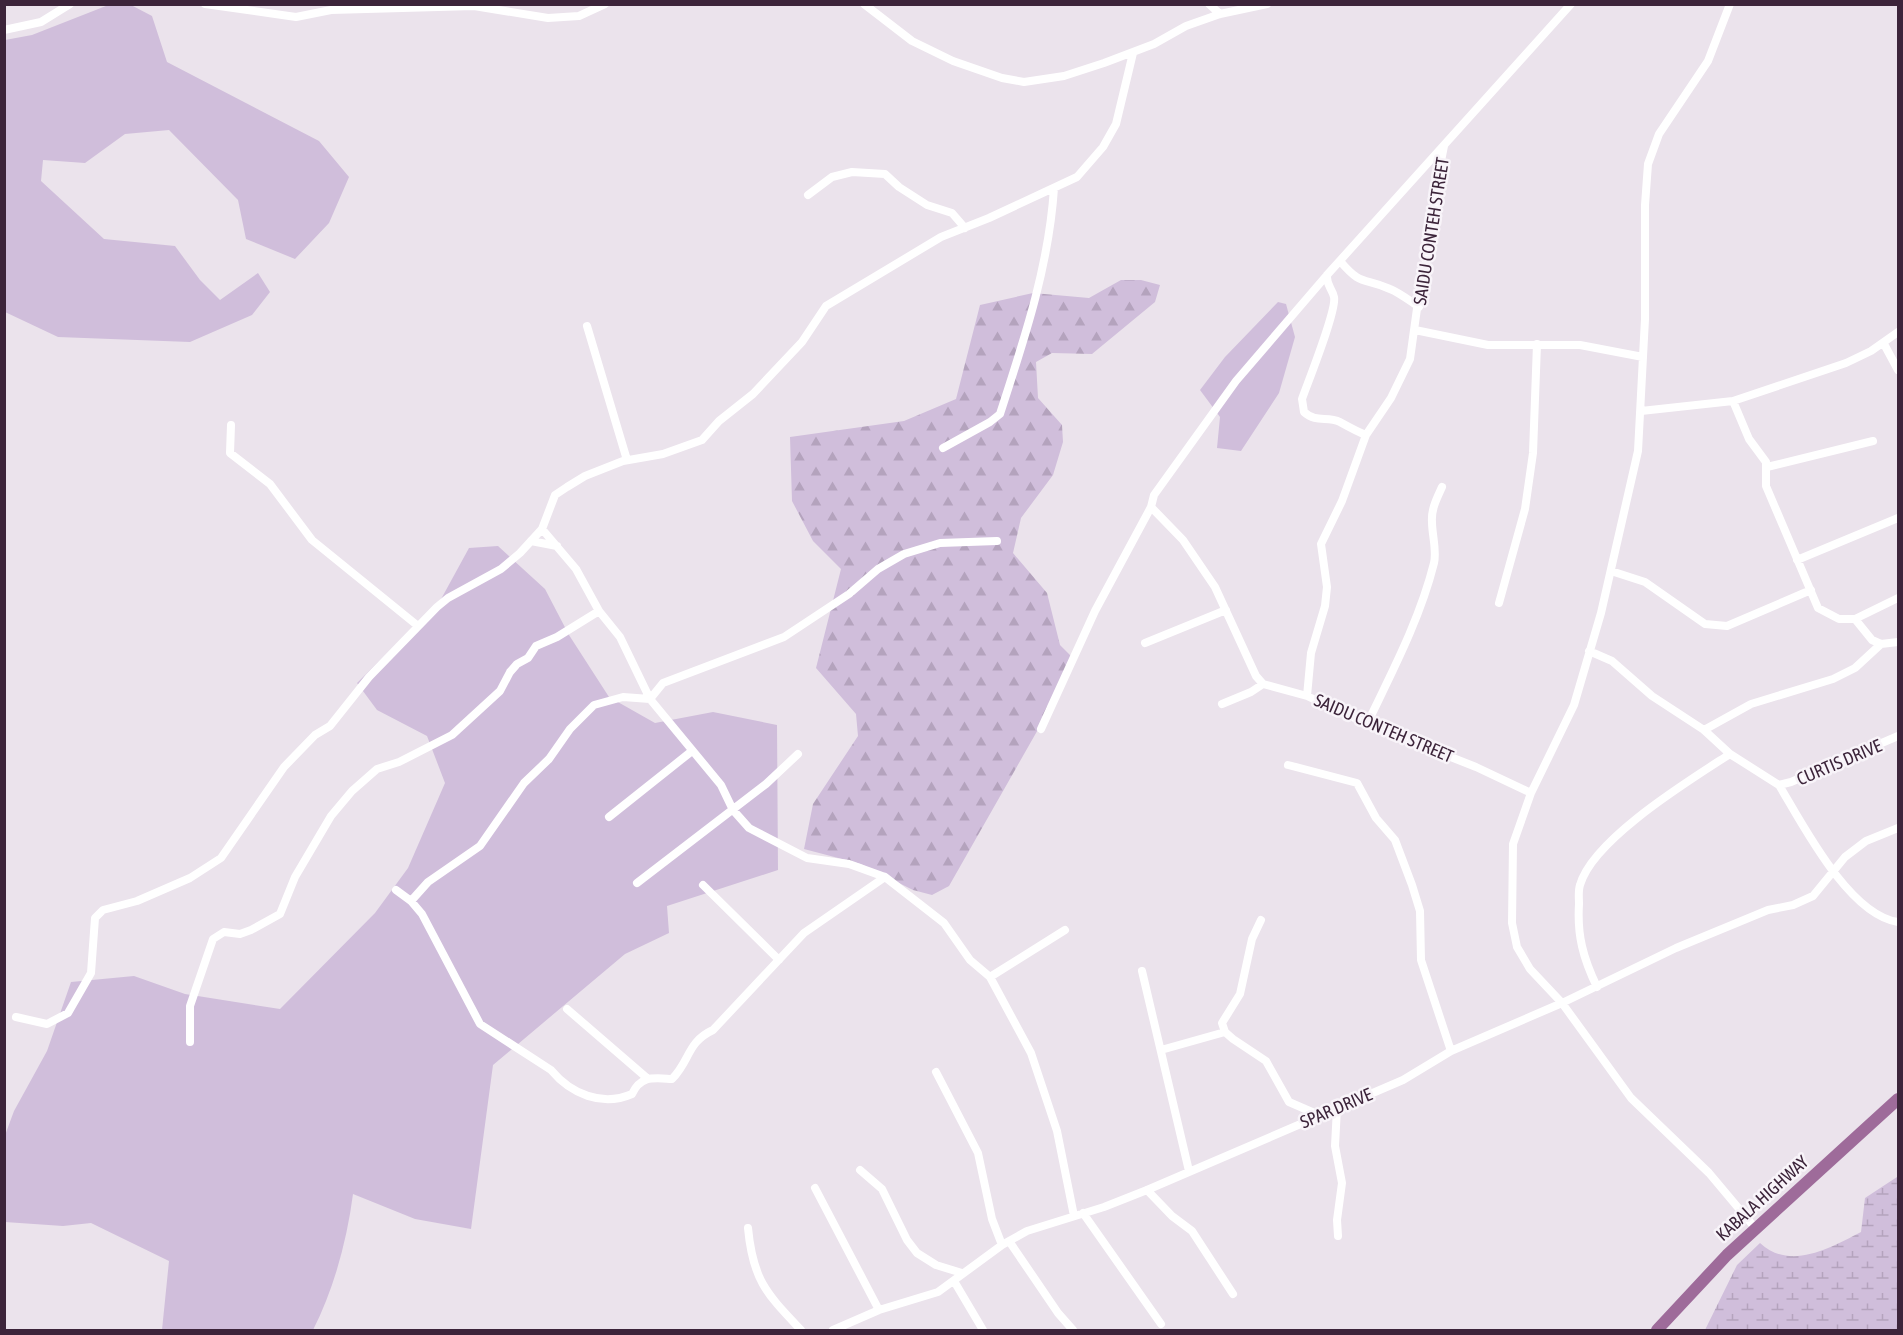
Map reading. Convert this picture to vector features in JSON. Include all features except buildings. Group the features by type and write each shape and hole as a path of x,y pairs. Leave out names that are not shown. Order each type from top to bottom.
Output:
{"main road":[{"name":"KABALA HIGHWAY","path":"1657,1330 1701,1280 1899,1099"}],"street":[{"path":"4,30 41,22 70,4"},
{"path":"204,4 296,17 330,10 474,6 548,18 579,16 605,4"},
{"path":"864,4 912,41 953,61 1024,82 1064,76 1133,52 1186,26 1220,14 1267,4"},
{"path":"1209,4 1220,14"},
{"path":"1041,729 1095,611 1151,507 1154,495 1236,381 1327,275 1571,4"},
{"path":"1730,4 1708,61 1659,134 1648,164 1645,204 1641,411 1636,461 1611,571 1574,705 1531,793 1514,844 1512,923 1518,947 1530,969 1563,1003 1632,1098 1708,1173 1756,1228"},
{"path":"16,1017 47,1024 68,1013 91,973 95,918 103,910 137,901 190,878 221,858 284,767 315,735 330,726 369,678 448,598 501,569 531,541 542,529 555,495 585,476 627,460 663,454 702,440 719,421 753,394 802,342 826,306 913,252 1077,177 1103,147 1116,124 1133,52"},
{"name":"SAIDU CONTEH STREET","path":"1445,143 1439,171 1437,217 1420,287 1410,359 1402,378 1366,435 1342,501 1321,544 1327,587 1325,606 1311,653 1306,696 1367,724 1476,766 1531,793"},
{"path":"808,195 832,177 852,172 885,174 899,187 927,205 952,213 965,228"},
{"path":"943,448 1000,414 1042,277 1051,230 1054,188"},
{"path":"1340,261 1353,276 1365,282 1389,288 1419,307"},
{"path":"1327,275 1326,285 1334,297 1332,314 1302,399 1304,412 1311,418 1338,421 1348,429 1366,435"},
{"path":"587,326 627,460"},
{"path":"1415,330 1488,345 1580,345 1643,357"},
{"path":"1641,411 1733,401 1846,363 1884,344 1899,332"},
{"path":"1499,603 1525,509 1533,453 1537,344"},
{"path":"1884,344 1899,370"},
{"path":"1733,401 1739,421 1767,467 1766,486 1818,608 1828,616 1839,619 1855,618 1899,598"},
{"path":"231,425 230,453 270,484 312,540 418,626"},
{"path":"1767,467 1873,441"},
{"path":"1367,724 1398,658 1429,580 1434,560 1431,520 1434,505 1442,487"},
{"path":"1151,507 1183,540 1215,587 1256,676 1263,684 1306,696"},
{"path":"1797,560 1899,518"},
{"path":"542,529 576,569 600,611 620,637 650,699 721,785 733,810 748,828 807,858 849,864 885,877 944,923 970,960 990,977 1031,1053 1057,1131 1074,1216"},
{"path":"531,541 557,546"},
{"path":"650,699 663,683 784,638 849,594 878,568 904,554 940,543 997,541"},
{"path":"1611,571 1645,582 1706,624 1717,627 1727,626 1811,590"},
{"path":"1144,643 1226,610"},
{"path":"190,1042 190,1006 213,939 224,932 240,934 251,930 280,914 295,877 331,816 352,791 377,769 408,758 452,735 500,691 510,672 517,664 528,658 536,646 557,637 600,611"},
{"path":"1855,618 1866,636 1881,644 1899,642"},
{"path":"1704,730 1751,704 1833,679 1855,668 1881,644"},
{"path":"1589,651 1612,661 1652,696 1704,730 1730,754 1779,785 1831,871 1874,913 1886,920 1899,922"},
{"path":"1222,704 1251,692 1263,684"},
{"path":"411,901 428,882 480,846 524,783 549,759 570,729 594,705 623,697 650,699"},
{"name":"CURTIS DRIVE","path":"1779,785 1899,736"},
{"path":"609,817 692,752"},
{"path":"637,882 766,784 798,754"},
{"path":"1597,987 1585,962 1577,933 1580,885 1593,863 1628,825 1654,804 1730,754"},
{"path":"1288,765 1357,783 1376,818 1395,840 1419,911 1421,960 1451,1051"},
{"name":"SPAR DRIVE","path":"833,1330 879,1310 938,1292 1005,1243 1027,1230 1147,1190 1403,1080 1451,1051 1563,1003 1676,948 1768,910 1793,905 1813,896 1831,871 1866,841 1899,828"},
{"path":"396,890 411,901 422,914 480,1023 551,1070 560,1081 579,1094 611,1100 632,1094 637,1084 647,1078 672,1079 684,1067 689,1050 699,1036 713,1030 804,933 885,877"},
{"path":"703,885 779,960"},
{"path":"1261,920 1251,939 1239,994 1222,1023 1225,1032 1266,1061 1289,1102 1319,1115"},
{"path":"990,977 1065,930"},
{"path":"1142,971 1189,1171"},
{"path":"567,1009 647,1078"},
{"path":"1161,1050 1225,1032"},
{"path":"936,1072 978,1153 992,1219 1005,1243 1073,1330"},
{"path":"1337,1108 1335,1146 1342,1183 1337,1220 1338,1236"},
{"path":"860,1170 882,1189 907,1240 917,1253 936,1265 962,1273"},
{"path":"815,1188 879,1310"},
{"path":"1147,1190 1172,1216 1192,1231 1233,1294"},
{"path":"1083,1213 1161,1324"},
{"path":"748,1228 750,1249 758,1278 776,1306 801,1330"},
{"path":"954,1281 983,1330"}],"green space":[{"path":"111,4 131,5 152,16 167,62 319,141 349,177 329,223 295,259 246,239 238,200 169,130 125,134 85,163 43,160 41,181 104,239 175,246 200,280 220,300 258,273 270,292 252,315 190,342 58,337 5,312 5,40 32,35"},
{"path":"1121,280 1141,280 1160,285 1155,302 1092,354 1052,353 1036,362 1038,398 1062,425 1063,442 1053,475 1021,518 1013,553 1047,593 1060,645 1072,657 1069,675 949,886 932,895 913,890 861,864 804,849 813,804 858,736 856,714 816,668 841,569 813,541 792,501 790,437 904,421 956,399 980,305 1033,293 1089,298"},
{"path":"1278,302 1286,304 1295,337 1279,393 1241,451 1217,448 1220,417 1200,390 1225,357"},
{"path":"498,546 545,589 569,635 609,697 655,723 713,712 777,725 778,870 667,906 669,933 625,954 493,1065 471,1229 415,1219 353,1194 339,1264 313,1330 162,1330 169,1261 91,1223 63,1226 5,1222 4,1138 14,1111 47,1051 71,982 134,976 185,994 280,1009 375,913 408,868 445,783 427,736 377,710 357,683 440,601 469,548"},
{"path":"1897,1177 1898,1330 1705,1330 1737,1265 1760,1243 1772,1251 1797,1256 1823,1250 1861,1232 1865,1198"}]}
